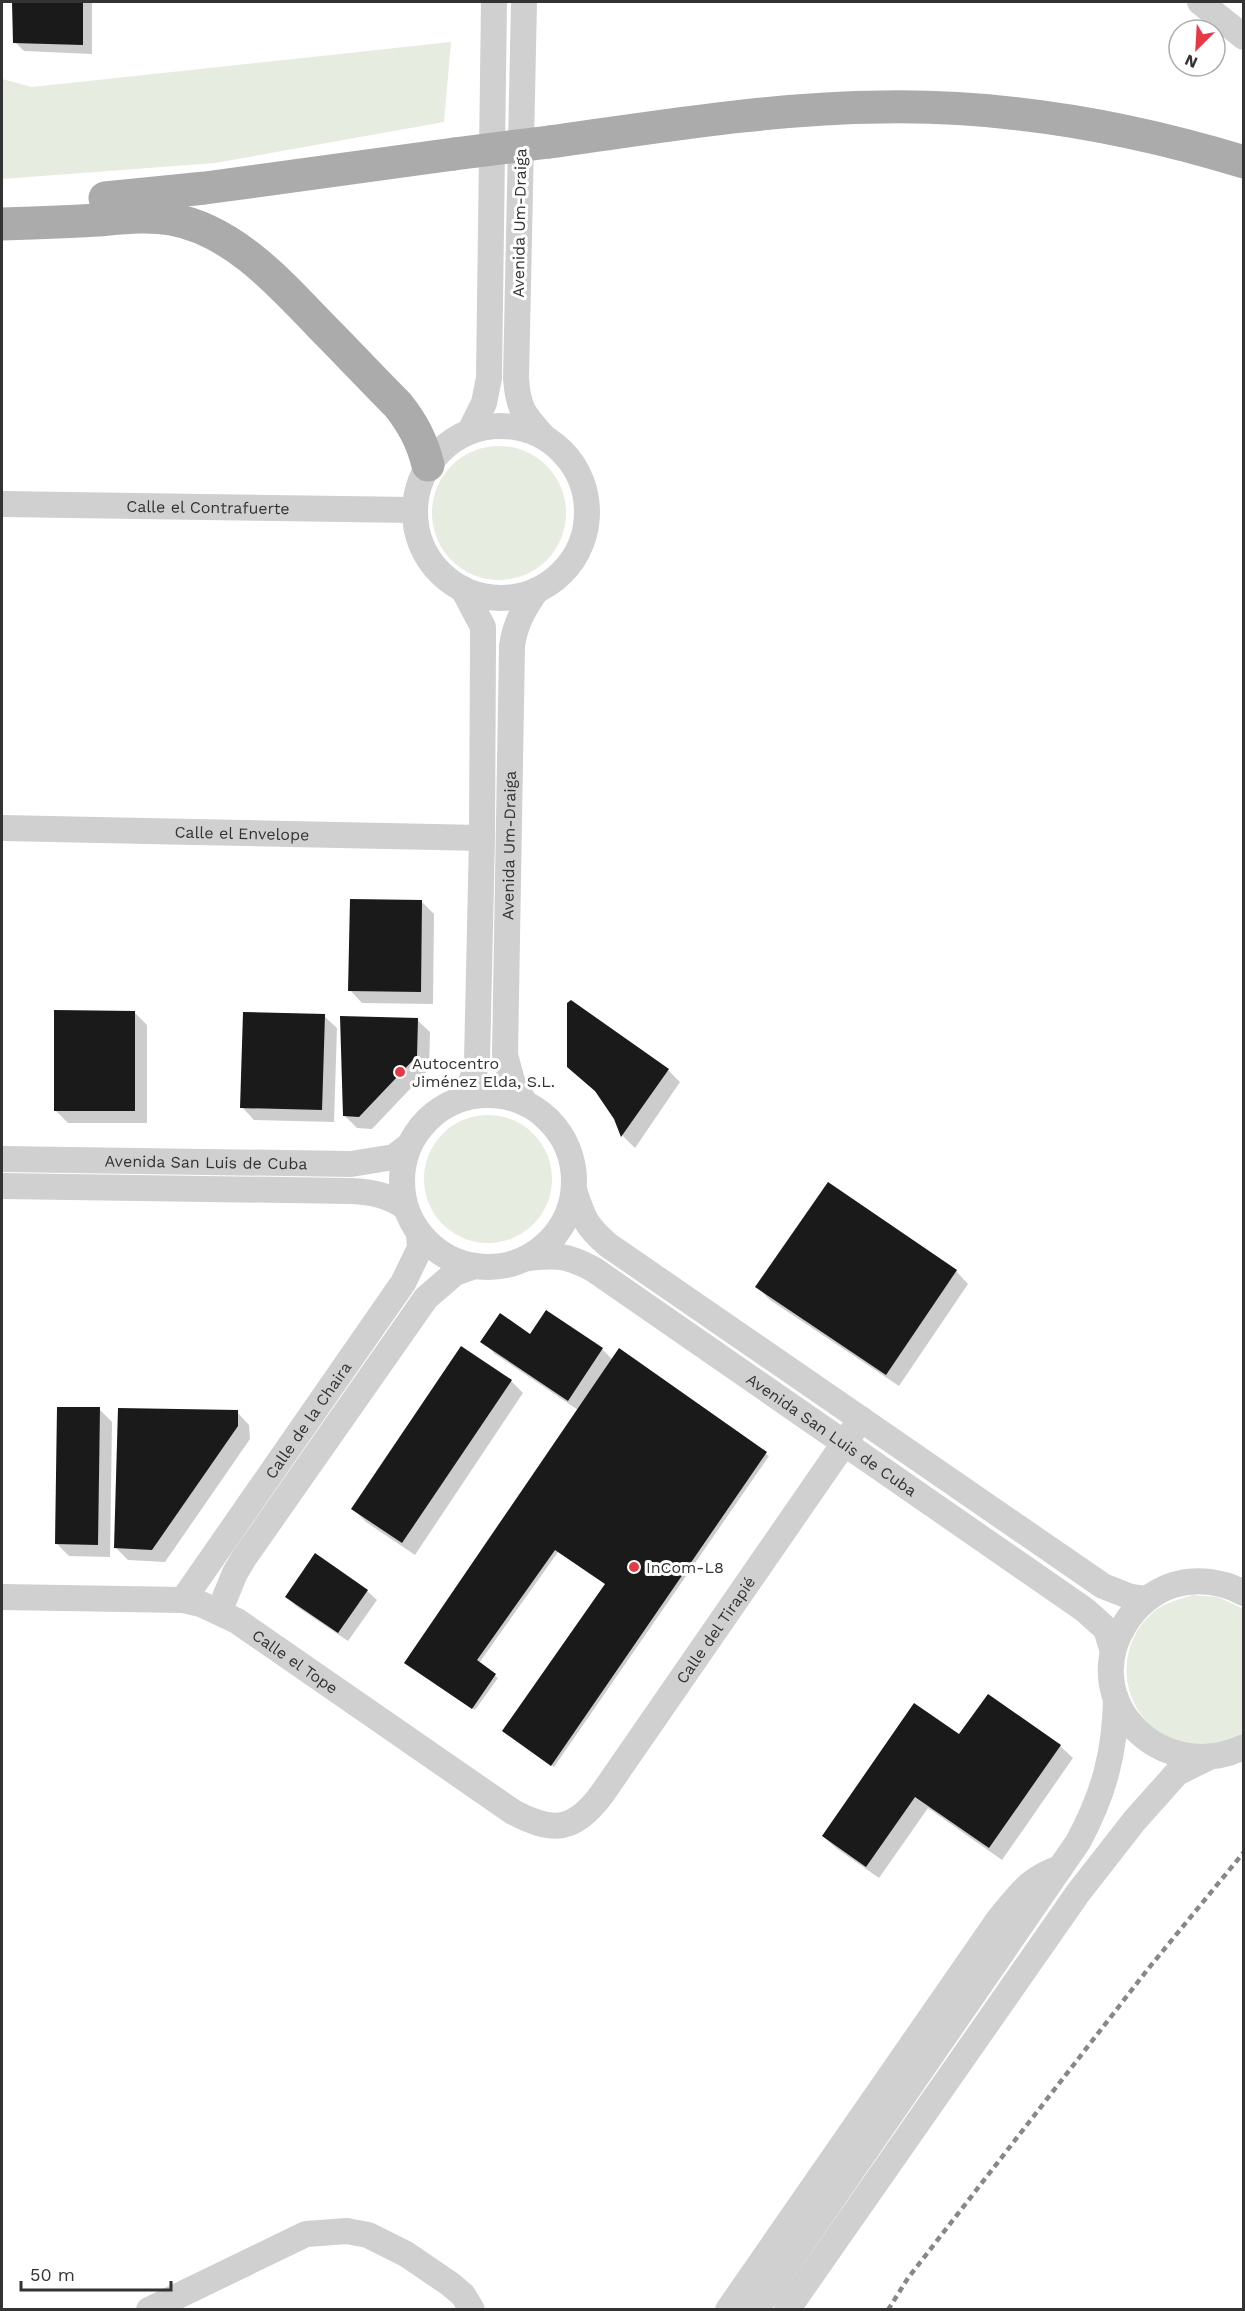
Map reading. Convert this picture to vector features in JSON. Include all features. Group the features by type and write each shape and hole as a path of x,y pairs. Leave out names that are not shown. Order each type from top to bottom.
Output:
{"main road":[{"path":"2,204 48,204 205,188 727,118 882,107 1016,114 1100,126 1181,144 1244,162"},
{"path":"2,224 147,217 171,219 194,226 223,240 247,254 271,273 398,405 414,426 424,447 428,465"}],"street":[{"name":"Avenida Um-Draiga","path":"470,431 484,403 489,378 494,2"},
{"name":"Avenida Um-Draiga","path":"524,2 516,378 517,400 525,416 543,436"},
{"path":"1200,2 1244,37"},
{"path":"510,426 527,429 543,436 571,461 580,478 586,496 587,515 581,542 567,567 554,580 537,590 519,596 500,598 481,596 463,589 442,575 427,556 417,534 414,510 417,490 428,465 446,445 470,431 510,426"},
{"name":"Calle el Contrafuerte","path":"2,504 414,510"},
{"name":"Avenida Um-Draiga","path":"463,589 483,627 483,838 477,1061 473,1077 463,1098"},
{"name":"Avenida Um-Draiga","path":"525,1102 512,1081 505,1055 512,646 514,630 523,610 537,590"},
{"name":"Calle el Envelope","path":"2,828 483,838"},
{"path":"494,1094 525,1102 547,1118 564,1138 573,1164 574,1190 567,1217 551,1241 528,1258 501,1267 472,1266 443,1256 419,1234 405,1207 401,1187 402,1166 407,1147 421,1125 440,1108 463,1098 494,1094"},
{"name":"Avenida San Luis de Cuba","path":"2,1159 351,1164 394,1157 407,1147"},
{"name":"Avenida San Luis de Cuba","path":"2,1186 372,1192 391,1197 405,1207"},
{"name":"Avenida San Luis de Cuba","path":"574,1190 590,1229 608,1245 1103,1586 1131,1597 1146,1599"},
{"name":"Calle de la Chaira","path":"183,1600 403,1282 420,1248 419,1234"},
{"name":"Avenida San Luis de Cuba","path":"528,1258 553,1255 572,1258 593,1269 1085,1610 1106,1629 1113,1652"},
{"name":"Calle de la Chaira","path":"219,1612 235,1573 244,1558 426,1298 455,1273 472,1266"},
{"name":"Calle del Tirapié","path":"557,1825 569,1823 592,1808 861,1419"},
{"path":"1244,1567 1234,1573 1208,1581 1186,1582 1165,1588 1146,1599 1131,1614 1120,1632 1113,1652 1112,1683 1116,1699 1127,1720 1142,1737 1162,1749 1184,1757 1207,1758 1230,1754 1244,1747"},
{"path":"1208,1581 1233,1587 1244,1593"},
{"name":"Calle el Tope","path":"2,1597 183,1600 201,1604 247,1628 513,1812 535,1823 546,1826 557,1825"},
{"path":"756,2310 1063,1866 1090,1821 1111,1760 1116,1732 1116,1699"},
{"path":"787,2310 1078,1893 1135,1820 1170,1780 1178,1773 1207,1758"},
{"path":"728,2310 999,1919 1025,1888 1040,1875 1063,1866"},
{"path":"149,2310 306,2234 347,2231 368,2235 406,2254 463,2295 472,2310"}],"shaded area":[{"path":"451,42 444,122 215,163 2,179 2,79 32,87"},
{"path":"499,446 525,451 546,466 561,487 566,513 561,539 546,560 525,575 499,580 473,575 452,560 437,539 432,513 437,487 452,466 473,451"},
{"path":"488,1115 513,1120 533,1134 547,1154 552,1179 547,1204 533,1224 513,1238 488,1243 463,1238 443,1224 429,1204 424,1179 429,1154 443,1134 463,1120"},
{"path":"1193,1595 1218,1597 1244,1609 1243,1733 1208,1746 1195,1746 1173,1740 1155,1729 1141,1714 1131,1696 1127,1676 1128,1656 1135,1635 1148,1617 1163,1606"}],"building":[{"path":"12,2 83,2 83,45 13,43"},
{"path":"350,899 422,900 421,992 348,991"},
{"path":"571,1000 669,1069 621,1137 614,1119 595,1091 567,1067 567,1003"},
{"path":"54,1010 135,1011 135,1111 54,1111"},
{"path":"243,1012 325,1014 322,1110 240,1108"},
{"path":"340,1016 418,1018 417,1056 359,1117 343,1116"},
{"path":"828,1182 957,1270 886,1375 755,1287"},
{"path":"546,1310 603,1348 568,1401 480,1342 500,1313 530,1334"},
{"path":"461,1346 512,1380 402,1543 351,1509"},
{"name":"InCom-L8","path":"619,1348 767,1452 551,1766 502,1731 605,1584 555,1550 477,1660 496,1674 472,1709 404,1663"},
{"path":"57,1407 100,1407 98,1545 55,1544"},
{"path":"118,1408 238,1410 238,1426 152,1550 114,1548"},
{"path":"315,1553 368,1590 338,1633 285,1597"},
{"path":"988,1694 1061,1745 989,1848 915,1797 866,1867 822,1836 914,1703 959,1734"}],"railway":[{"path":"888,2310 908,2278 1148,1969 1244,1852"}],"place":[{"name":"Autocentro Jiménez Elda, S.L.","path":"400,1072"},
{"name":"InCom-L8","path":"634,1567"}]}
